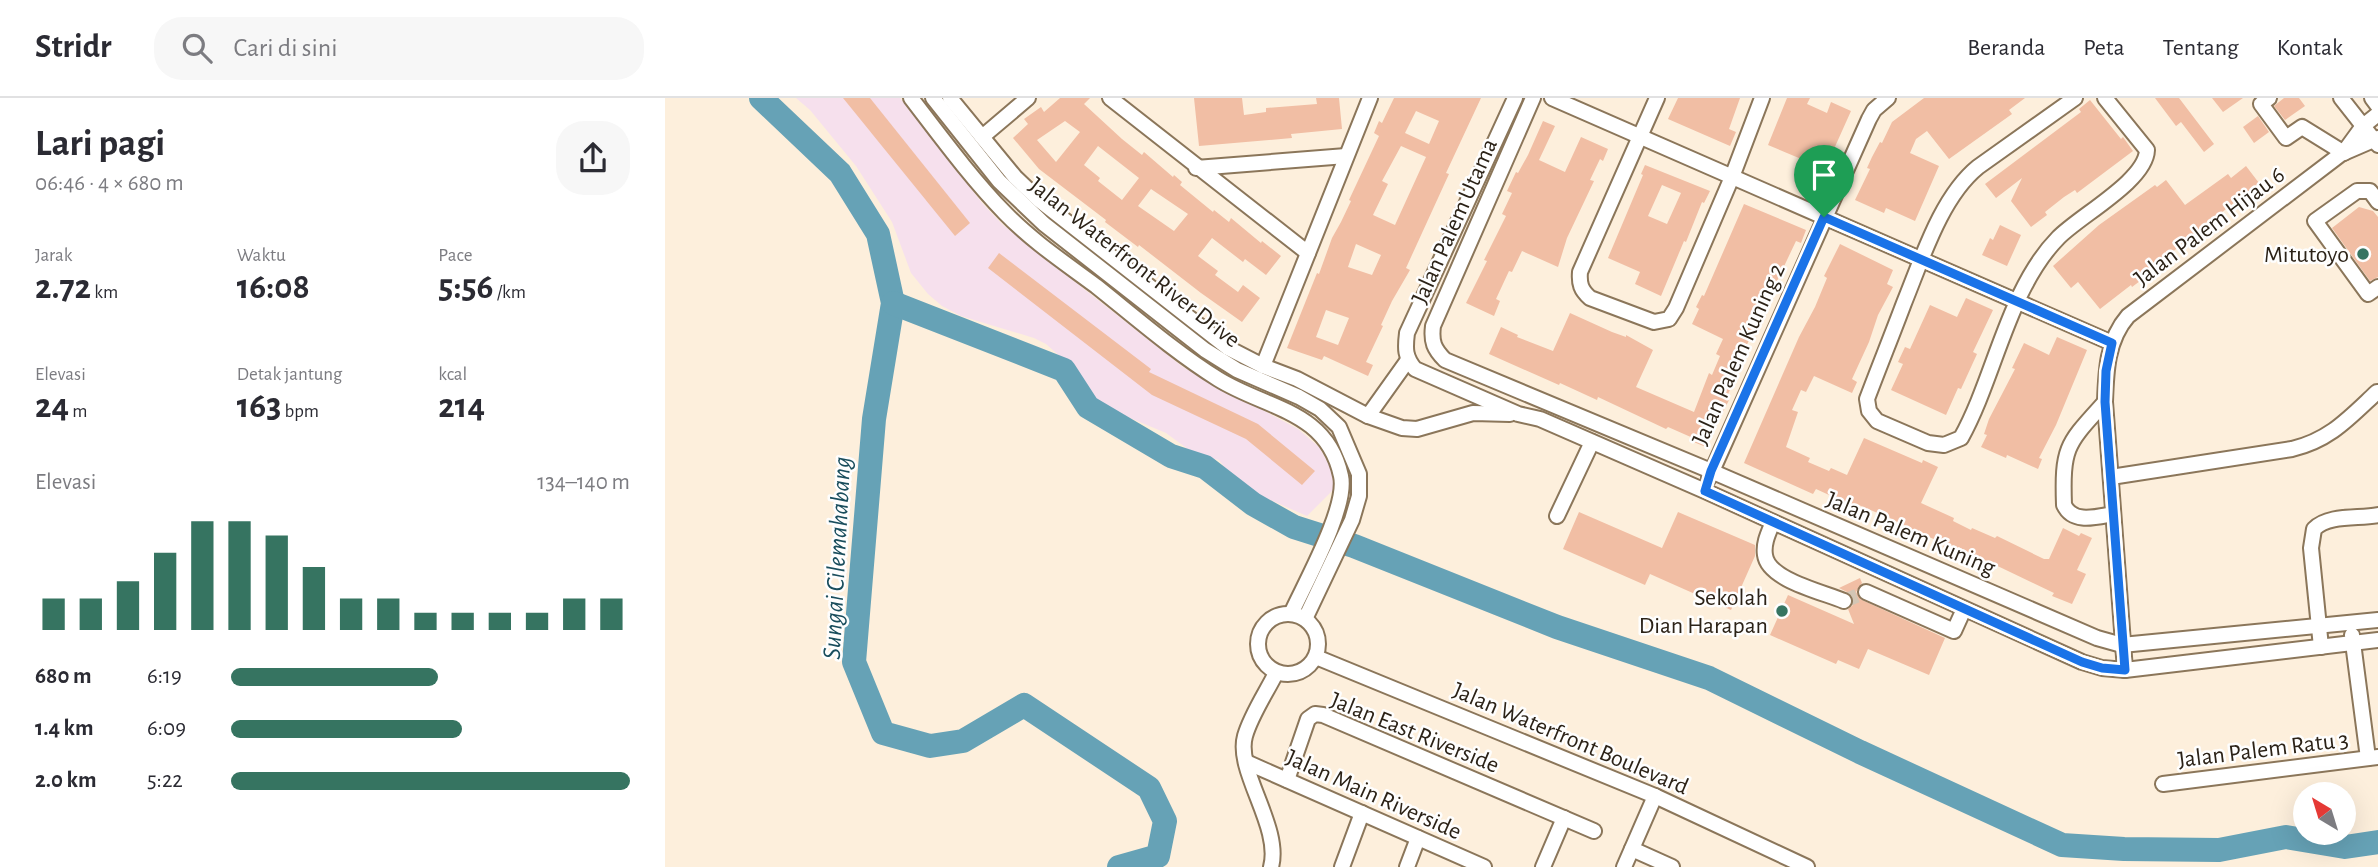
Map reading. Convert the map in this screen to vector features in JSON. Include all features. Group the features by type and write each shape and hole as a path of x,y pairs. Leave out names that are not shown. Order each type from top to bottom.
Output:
{"street":[{"name":"Jalan Waterfront River Drive","path":"911,98 986,193 1033,237 1195,364 1229,385 1310,423 1325,438 1342,477 1342,494 1315,561 1298,616"},
{"name":"Jalan Waterfront River Drive","path":"933,98 999,181 1044,224 1205,350 1237,370 1320,409 1339,427 1359,474 1359,496 1352,520 1330,567 1298,616"},
{"name":"Jalan Palem Kuning","path":"950,98 1015,177 1060,218 1228,348 1297,379 1368,416 1402,428 1417,429 1473,413 1518,414"},
{"path":"982,137 1028,98"},
{"path":"1110,98 1196,168 1308,253"},
{"path":"1263,366 1370,98"},
{"name":"Jalan Palem Utama","path":"1407,356 1407,333 1515,98"},
{"name":"Jalan Palem Utama","path":"1445,360 1435,350 1431,341 1433,326 1532,98"},
{"path":"1552,98 2112,343 2106,371 2105,402 2125,670"},
{"path":"1657,98 1580,272 1579,283 1590,298 1654,322 1669,319 1676,308 1732,177 1762,98"},
{"name":"Jalan Palem Kuning 2","path":"1705,491 1711,471 1869,119 1874,110 1888,98"},
{"path":"2075,98 1963,179 1952,196 1922,260 1867,399 1868,411 1877,421 1928,443 1944,445 1961,438 2017,302 2042,257 2059,237 2123,185 2147,159 2147,150 2105,98"},
{"path":"2269,98 2260,104 2286,138 2302,127 2344,153"},
{"path":"2341,98 2377,141 2344,153"},
{"path":"2372,98 2378,106"},
{"path":"2344,153 2363,126 2378,114"},
{"name":"Jalan Palem Hijau 6","path":"2112,343 2118,327 2128,316 2344,153"},
{"path":"1196,168 1346,156"},
{"path":"2378,202 2370,191 2357,191 2315,222 2368,294 2378,287"},
{"name":"Jalan Palem Kuning","path":"1407,356 1415,369 1518,414 1540,419 2082,662 2102,668 2125,670 2378,640"},
{"path":"1368,416 1407,356"},
{"name":"Jalan Palem Kuning","path":"1445,360 1711,471 2097,638 2122,645 2378,620"},
{"path":"2111,477 2292,449 2314,443 2328,436 2377,392"},
{"path":"2105,402 2070,442 2063,469 2064,505 2066,510 2077,517 2113,514"},
{"path":"1557,516 1592,442"},
{"path":"2321,647 2311,548 2314,529 2334,520 2378,515"},
{"path":"1773,522 1764,550 1765,558 1774,572 1845,601"},
{"path":"1866,592 1954,631 1964,608"},
{"path":"1279,615 1298,616 1313,626 1319,646 1316,657 1299,673 1276,673 1266,666 1259,654 1257,642 1261,629 1269,620 1279,615"},
{"name":"Jalan Palem Ratu 3","path":"2163,784 2373,758 2350,623"},
{"name":"Jalan Waterfront Boulevard","path":"1316,657 1654,796 1807,867"},
{"path":"1271,867 1271,837 1244,755 1245,737 1276,673"},
{"name":"Jalan East Riverside","path":"1287,780 1308,719 1315,714 1323,715 1594,831"},
{"name":"Jalan Main Riverside","path":"1247,762 1478,866"},
{"path":"1624,867 1654,796"},
{"path":"1342,867 1362,813"},
{"path":"1543,867 1564,818"},
{"path":"1406,867 1417,838"},
{"path":"1632,849 1672,867"}],"shaded area":[{"path":"796,98 900,98 983,204 1003,225 1183,367 1298,429 1319,447 1331,468 1334,489 1307,516 1252,492 1228,472 1219,460 1196,455 1166,433 1111,410 1095,400 1082,388 1063,359 1046,344 961,316 942,306 911,273 892,222 856,166 810,110"}],"building":[{"path":"843,98 870,98 970,223 955,236"},
{"path":"1060,98 1090,98 1084,104 1122,139 1142,155 1144,152 1173,177 1174,175 1182,182 1180,185 1213,212 1214,210 1229,222 1231,218 1281,256 1266,275 1245,259 1243,262 1212,238 1198,256 1218,271 1215,275 1238,292 1243,285 1260,298 1242,322 1139,245 1138,247 1039,169 1013,138 1028,124 1024,119 1041,107 1044,112","holes":["1065,121 1080,132 1056,162 1037,140","1098,146 1139,178 1122,200 1098,181 1100,178 1084,165","1151,189 1188,214 1174,231 1138,206"]},
{"path":"1194,98 1242,98 1244,115 1266,112 1266,108 1317,104 1316,98 1339,98 1342,129 1291,134 1292,138 1199,146"},
{"path":"1394,98 1481,98 1406,268 1410,270 1381,325 1383,326 1366,362 1373,365 1368,376 1324,356 1322,360 1287,348 1332,238 1379,136 1374,133 1379,121 1382,123","holes":["1416,111 1439,121 1429,144 1405,133","1401,146 1426,157 1395,225 1373,215 1388,184 1382,181","1356,244 1381,255 1372,275 1348,267","1326,310 1349,318 1338,345 1316,337"]},
{"path":"1678,98 1740,98 1729,129 1736,132 1730,146 1668,119"},
{"path":"1787,98 1810,98 1807,104 1827,113 1831,102 1851,111 1825,169 1768,145"},
{"path":"1924,98 2025,98 2009,110 2012,114 1949,159 1927,131 1916,139 1910,153 1939,166 1915,221 1886,208 1884,213 1855,200 1870,169 1867,168 1872,157 1892,122"},
{"path":"2155,98 2179,98 2214,144 2204,152 2181,122 2176,126"},
{"path":"2212,98 2243,98 2223,112"},
{"path":"2284,98 2299,98 2305,106 2285,120 2274,106"},
{"path":"2090,100 2133,151 2077,193 2075,190 2064,197 2031,227 2011,201 2022,178 1996,198 1985,184 2081,112 2079,109"},
{"path":"2258,116 2269,132 2254,143 2243,127"},
{"path":"1543,121 1555,126 1539,160 1565,172 1581,137 1608,149 1590,180 1594,181 1567,238 1558,267 1522,251 1496,299 1500,301 1494,316 1466,303 1506,216 1502,214 1512,193 1507,191 1528,155"},
{"path":"1645,165 1710,191 1704,203 1702,202 1661,296 1635,284 1640,272 1608,258 1643,175 1641,174","holes":["1662,185 1681,193 1667,224 1648,216"]},
{"path":"2246,166 2259,183 2221,213 2224,216 2197,237 2199,241 2190,248 2185,242 2143,275 2144,278 2100,309 2078,282 2071,288 2053,266 2099,225 2155,185 2157,187 2166,180 2185,205 2228,174 2231,178"},
{"path":"1744,204 1806,230 1801,243 1796,241 1743,353 1745,354 1726,399 1729,400 1706,447 1691,441 1693,438 1668,427 1666,429 1598,397 1597,400 1489,354 1501,327 1518,335 1517,337 1553,351 1570,313 1612,332 1626,335 1653,350 1636,387 1694,412 1709,373 1712,375 1720,356 1716,354 1723,339 1692,324 1699,309 1696,307 1702,295 1704,296"},
{"name":"Mitutoyo","path":"2359,207 2373,211 2378,217 2378,277 2370,281 2332,228"},
{"path":"2000,225 2021,235 2007,266 1982,255"},
{"path":"1840,244 1893,270 1887,284 1893,287 1878,315 1852,379 1857,382 1852,393 1814,376 1806,392 1801,390 1792,410 1798,412 1786,447 1810,458 1808,462 1847,475 1864,438 1922,463 1923,460 1938,467 1921,503 1954,518 1953,521 1971,530 1972,528 1995,538 1997,536 2044,559 2049,559 2063,528 2079,536 2081,533 2092,538 2077,570 2086,574 2072,604 1958,547 1956,553 1943,547 1945,544 1920,533 1918,539 1906,533 1908,527 1887,517 1854,503 1853,506 1816,489 1813,494 1744,463 1799,337 1815,307 1827,278 1824,276"},
{"path":"999,253 1151,369 1149,372 1258,424 1315,471 1302,485 1246,439 1152,395 988,268"},
{"path":"1966,298 1993,310 1973,352 1977,354 1946,415 1891,390 1903,364 1898,362 1905,347 1910,349 1930,305 1957,317"},
{"path":"2057,337 2087,350 2056,425 2039,458 2042,459 2038,469 1981,447 1987,435 1984,434 1989,419 2015,369 2012,368 2024,343 2049,355"},
{"path":"1579,512 1662,548 1678,512 1755,545 1755,556 1731,610 1650,574 1645,585 1563,549"},
{"path":"1860,578 1862,583 1856,592 1862,600 1945,638 1929,675 1868,649 1859,669 1838,660 1836,664 1770,635 1788,595 1854,624 1848,609 1853,605 1851,594 1839,588"}],"waterway":[{"name":"Sungai Cilemahabang","path":"761,98 840,173 878,234 893,303 874,419 854,662 883,733 930,746 963,741 1024,705 1149,788 1165,821 1158,856 1119,867"},
{"path":"893,303 1064,370 1088,407 1171,456 1205,467 1253,504 1294,527 1354,546 1557,627 1709,678 1860,752 2062,845 2219,850 2286,837 2345,847 2378,842"}],"tunnel":[{"path":"1844,601 1866,592"}],"place":[{"name":"Mitutoyo","path":"2363,254"},
{"name":"Sekolah Dian Harapan","path":"1782,611"}],"route":[{"path":"1824,217 2112,343 2106,371 2105,402 2125,670 2102,668 2082,662 1705,491 1711,471 1824,217"}]}
